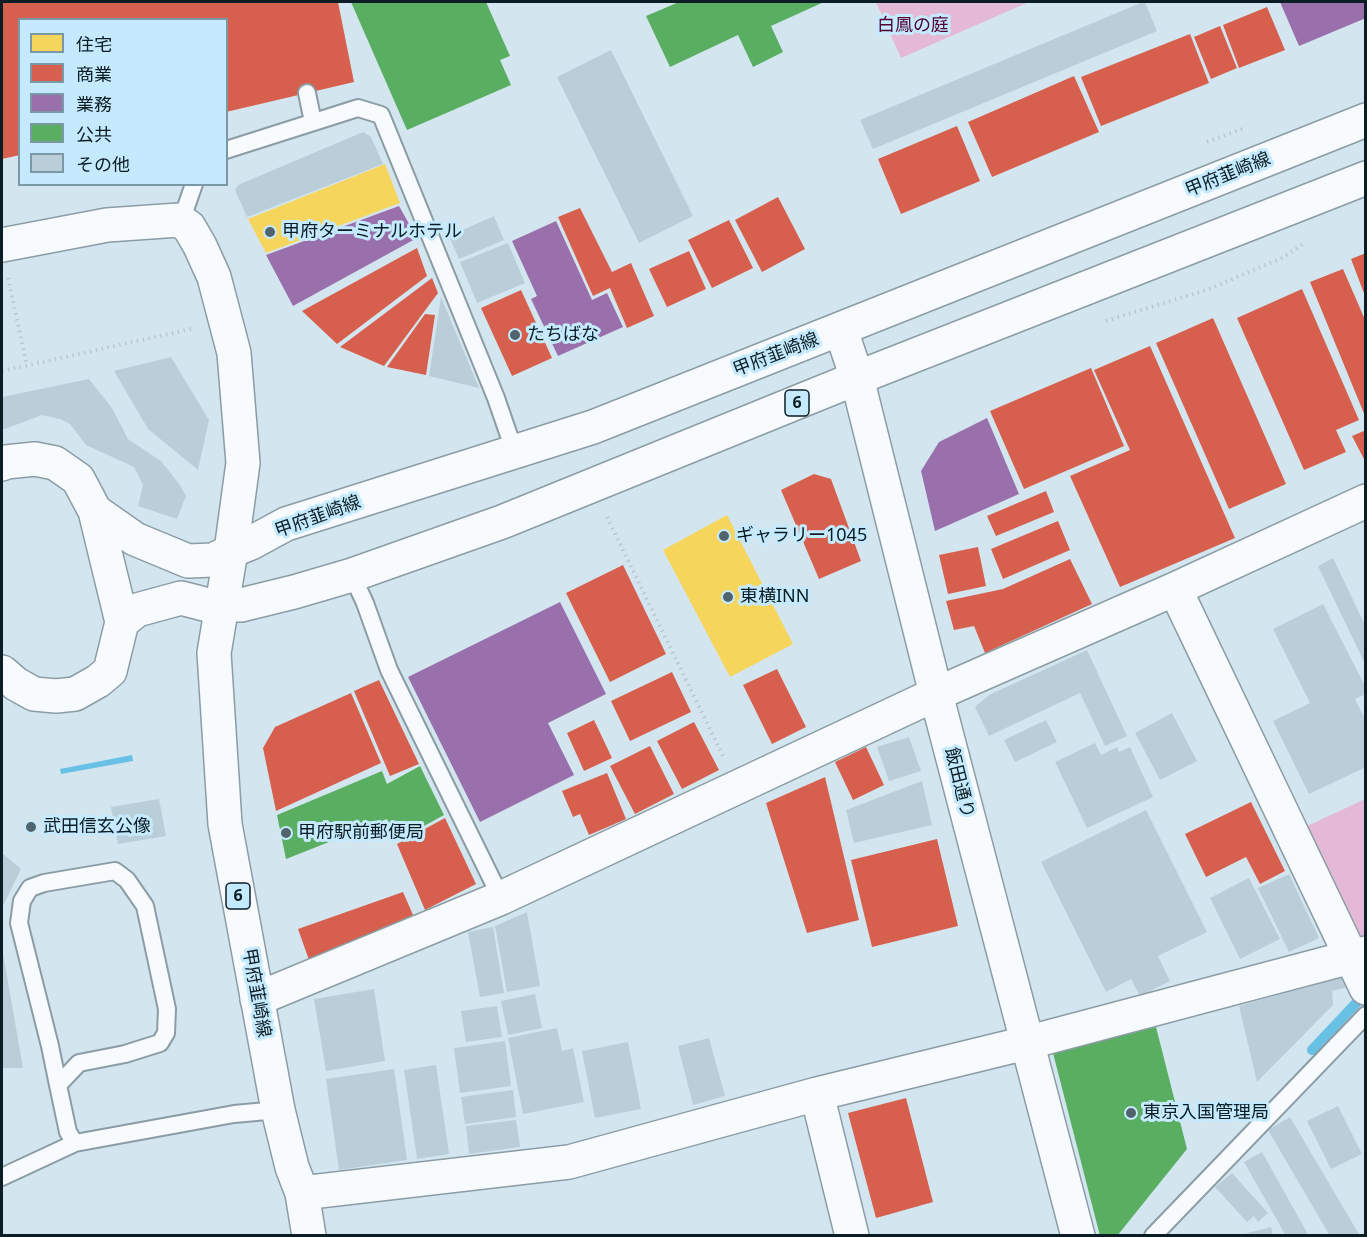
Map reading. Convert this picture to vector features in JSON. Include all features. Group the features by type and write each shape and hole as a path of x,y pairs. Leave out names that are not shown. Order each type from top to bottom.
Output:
{"street":[{"name":"甲府韮崎線","path":"309,1236 302,1193 292,1167 278,1110 225,824 214,653 231,551 286,524 593,427 1365,120"},
{"name":"6","path":"222,604 241,605 352,575 502,522 857,378 1365,178"},
{"path":"4,259 107,225 179,220 189,227 214,277 234,353 243,463 231,551 213,560 188,561 135,539 95,511"},
{"name":"飯田通り","path":"841,330 857,378 936,694 1078,1236"},
{"path":"2,464 35,459 55,463 78,479 95,511 122,622 110,671 75,694 56,696 34,694 16,684 2,672"},
{"path":"257,999 501,898 936,694 1175,589 1365,501"},
{"path":"1175,589 1358,955 1365,988"},
{"path":"122,622 137,610 181,598 208,605 222,604"},
{"path":"302,1193 569,1162 817,1094 1026,1043 1358,955"},
{"path":"817,1094 852,1236"}],"lane":[{"path":"307,93 313,122"},
{"path":"228,149 358,108 381,115 436,247 515,453"},
{"path":"179,220 193,186"},
{"path":"352,575 365,603 389,670 501,898"},
{"path":"58,1085 79,1063 125,1054 160,1043 166,1033 167,1009 146,906 127,880 115,871 44,883 30,888 22,901 19,923 50,1046 58,1085 68,1131 75,1143"},
{"path":"1153,1236 1365,1015"},
{"path":"50,1046 79,1063"},
{"path":"2,1177 75,1143 234,1114 278,1110"}],"path":[{"path":"1103,322 1209,289 1282,258 1305,243"},
{"path":"4,259 27,366"},
{"path":"2,371 201,326"},
{"path":"592,485 738,786"}],"green space":[{"name":"白鳳の庭","path":"876,2 1029,2 901,58"},
{"path":"1365,799 1365,940 1360,942 1305,827"}],"water":[{"path":"132,755 133,761 61,774 60,769"}],"building: 住宅":[{"path":"385,164 400,203 266,253 248,219"},
{"name":"東横INN","path":"727,515 793,644 730,677 663,550"}],"building: 商業":[{"path":"2,2 338,2 354,82 228,112 228,18 18,18 18,155 2,159"},
{"path":"1267,7 1285,50 1239,68 1223,25"},
{"path":"1220,26 1237,68 1211,79 1194,37"},
{"path":"1190,34 1209,83 1101,126 1081,77"},
{"path":"1074,76 1099,132 992,177 968,122"},
{"path":"957,126 980,181 901,214 878,159"},
{"path":"778,197 805,249 762,272 735,220"},
{"path":"580,208 612,272 631,263 654,316 627,328 610,288 593,296 558,217"},
{"path":"729,220 753,268 712,288 688,240"},
{"path":"417,248 427,276 337,344 302,311"},
{"path":"689,251 706,289 667,307 649,269"},
{"path":"1366,253 1366,296 1365,296 1351,259"},
{"path":"1343,269 1366,322 1365,416 1310,282"},
{"path":"432,278 438,293 384,366 340,347"},
{"path":"1302,289 1359,420 1336,430 1346,452 1304,470 1237,318"},
{"path":"521,290 552,358 512,376 481,308"},
{"path":"425,314 435,315 426,375 387,367"},
{"path":"1213,318 1286,484 1229,509 1156,343"},
{"path":"1150,346 1235,538 1120,587 1070,476 1130,450 1094,370"},
{"path":"1091,368 1124,446 1024,489 990,411"},
{"path":"1366,430 1366,463 1352,436"},
{"path":"814,474 831,479 861,561 819,579 781,490"},
{"path":"1046,491 1054,512 996,536 987,516"},
{"path":"1058,521 1070,550 1003,579 991,549"},
{"path":"978,547 986,586 948,594 939,555"},
{"path":"1070,559 1092,604 985,653 974,626 954,630 946,601 1003,589"},
{"path":"623,565 666,654 610,682 566,593"},
{"path":"777,669 806,727 772,744 743,685"},
{"path":"672,672 691,712 630,741 611,701"},
{"path":"379,680 419,764 390,776 354,691"},
{"path":"351,693 381,763 276,811 263,748 275,727"},
{"path":"594,720 612,758 584,771 567,733"},
{"path":"694,722 719,770 682,789 657,741"},
{"path":"650,746 674,794 635,814 610,766"},
{"path":"866,747 884,785 853,800 835,762"},
{"path":"607,773 626,819 589,835 580,814 573,817 562,791"},
{"path":"825,777 859,920 807,933 766,803"},
{"path":"1251,802 1285,871 1260,884 1246,857 1206,877 1185,834"},
{"path":"445,818 476,884 425,910 397,844"},
{"path":"937,839 958,926 872,947 851,860"},
{"path":"403,892 413,915 309,960 298,929"},
{"path":"906,1098 933,1202 876,1218 848,1113"}],"building: 業務":[{"path":"1280,2 1366,2 1366,18 1299,46"},
{"path":"399,206 417,238 293,306 266,255"},
{"path":"556,221 592,300 607,293 623,327 558,356 531,299 537,296 512,241"},
{"path":"987,418 1019,494 935,531 921,471 939,442"},
{"path":"560,602 606,694 548,723 574,775 480,822 408,677"}],"building: 公共":[{"path":"351,2 486,2 510,56 500,60 511,85 407,130"},
{"path":"679,2 824,2 771,26 783,52 753,67 738,35 670,67 646,16"},
{"path":"420,766 444,815 397,841 387,819 286,859 277,815 382,771 387,784"},
{"path":"1156,1027 1187,1149 1117,1236 1100,1236 1053,1053"}],"building: その他":[{"path":"1145,2 1157,31 873,149 860,120"},
{"path":"611,50 693,216 639,243 557,77"},
{"path":"363,132 371,137 383,164 247,217 235,190 238,185"},
{"path":"494,216 504,240 459,259 449,236"},
{"path":"508,243 525,283 477,303 460,262"},
{"path":"441,297 479,388 429,376"},
{"path":"171,357 209,420 198,470 148,429 114,371"},
{"path":"89,379 112,408 128,439 161,461 180,485 186,496 177,519 138,506 143,485 134,467 86,445 70,424 42,415 2,430 2,397"},
{"path":"1333,558 1366,627 1366,666 1318,566"},
{"path":"1323,604 1366,688 1366,694 1355,699 1366,721 1366,767 1309,794 1273,721 1310,703 1273,629"},
{"path":"1087,650 1127,736 1105,746 1080,693 989,736 975,707 989,695"},
{"path":"1172,713 1197,761 1160,780 1135,733"},
{"path":"1046,720 1057,742 1015,762 1004,740"},
{"path":"909,737 921,771 889,781 877,747"},
{"path":"1095,743 1101,755 1117,747 1119,752 1130,747 1153,797 1087,828 1055,762"},
{"path":"922,781 932,825 854,843 846,810"},
{"path":"159,799 166,836 118,844 111,807"},
{"path":"1146,810 1207,932 1158,956 1170,981 1140,996 1131,979 1106,992 1041,862"},
{"path":"2,853 21,869 4,904 2,904"},
{"path":"1289,874 1319,938 1289,952 1258,888"},
{"path":"1249,878 1280,939 1240,959 1210,898"},
{"path":"527,912 540,986 507,992 495,926"},
{"path":"493,927 504,993 480,997 468,932"},
{"path":"3,953 23,1068 2,1068"},
{"path":"1346,976 1349,987 1332,991 1333,1005 1257,1082 1239,1006"},
{"path":"374,989 385,1061 326,1071 314,999"},
{"path":"535,994 542,1028 508,1035 501,1001"},
{"path":"497,1006 502,1037 466,1042 461,1011"},
{"path":"557,1028 562,1051 573,1048 584,1102 523,1114 508,1038"},
{"path":"709,1038 725,1096 693,1105 678,1046"},
{"path":"505,1041 511,1086 460,1093 454,1048"},
{"path":"628,1042 641,1109 595,1118 582,1051"},
{"path":"436,1065 449,1154 417,1159 404,1070"},
{"path":"394,1069 407,1160 339,1170 326,1079"},
{"path":"513,1090 516,1117 465,1124 461,1097"},
{"path":"1338,1106 1362,1154 1331,1169 1307,1121"},
{"path":"1290,1117 1360,1236 1330,1236 1268,1130"},
{"path":"516,1120 520,1147 469,1154 466,1126"},
{"path":"1262,1152 1309,1236 1286,1236 1244,1162"},
{"path":"1232,1173 1268,1213 1258,1222 1254,1216 1247,1222 1215,1187"},
{"path":"1271,1227 1273,1236 1240,1236 1240,1235"}],"waterway":[{"path":"1312,1050 1360,999"}],"place":[{"name":"甲府ターミナルホテル","path":"270,232"},
{"name":"たちばな","path":"515,335"},
{"name":"ギャラリー1045","path":"724,536"},
{"name":"東横INN","path":"728,597"},
{"name":"武田信玄公像","path":"31,827"},
{"name":"甲府駅前郵便局","path":"286,833"},
{"name":"東京入国管理局","path":"1131,1113"}]}
